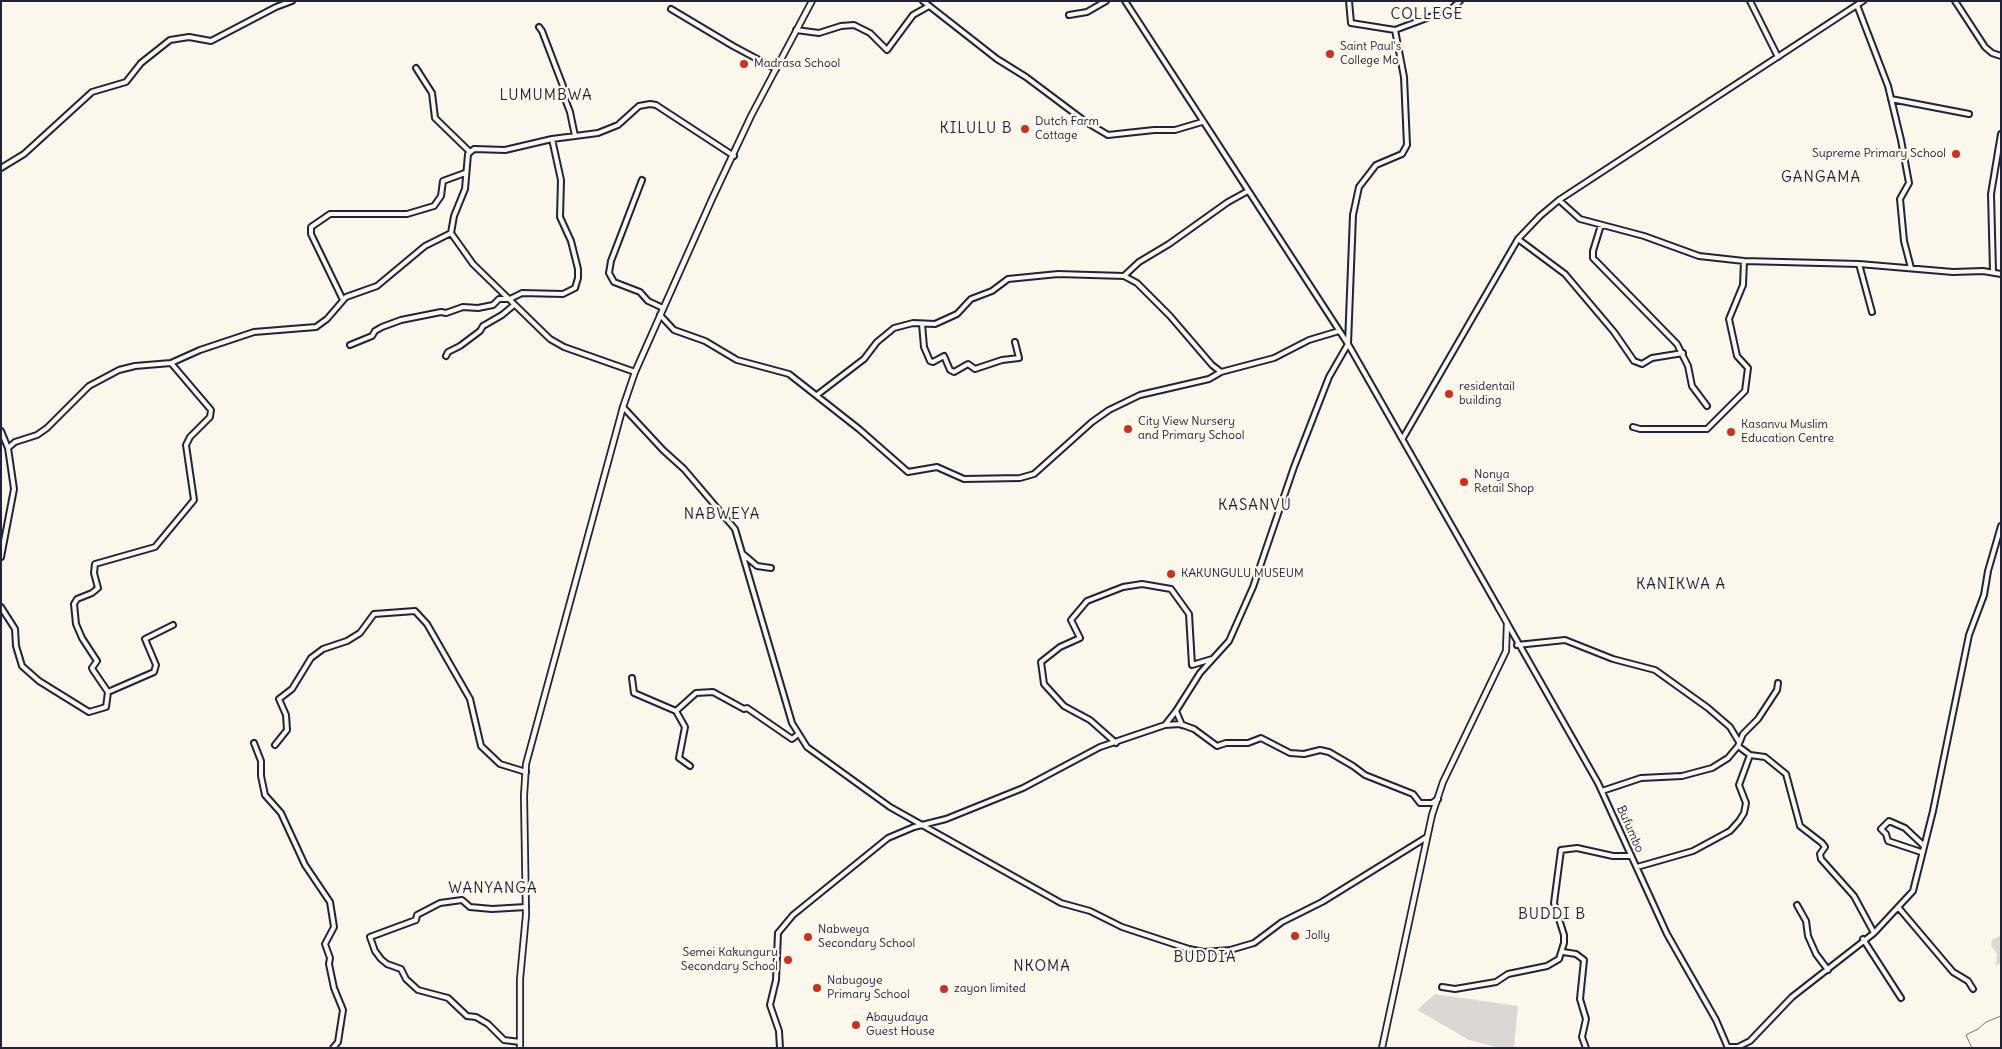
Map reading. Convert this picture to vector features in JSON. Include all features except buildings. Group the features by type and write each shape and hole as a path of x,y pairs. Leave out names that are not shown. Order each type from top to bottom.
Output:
{"street":[{"path":"1,168 24,154 92,92 126,82 141,63 170,40 189,37 211,41 276,7 292,1"},
{"path":"520,1048 520,979 526,907 526,772 539,712 579,574 623,406 635,372 663,308 776,69 812,1"},
{"path":"1069,15 1087,12 1106,1"},
{"path":"1125,1 1348,344 1507,623 1505,657 1443,782 1427,837 1382,1048"},
{"path":"1349,1 1351,23 1395,30 1451,9 1460,1"},
{"path":"1750,1 1778,57"},
{"path":"1403,438 1518,239 1559,200 1863,1"},
{"path":"1955,1 1985,47 1992,53 2001,56"},
{"path":"796,30 819,33 841,26 854,25 870,33 887,50 913,15 927,3 998,59 1026,77 1074,115 1108,135 1154,130 1175,130 1202,122"},
{"path":"1857,5 1888,86 1909,183 1900,198 1904,240 1911,268"},
{"path":"671,9 732,46 776,69"},
{"path":"539,27 563,86 562,91 570,112 575,136"},
{"path":"1165,724 1176,711 1195,681 1229,641 1237,627 1272,537 1329,377 1348,344 1353,215 1359,187 1376,166 1402,154 1406,151 1407,145 1404,77 1395,30"},
{"path":"416,68 432,93 435,118 470,152"},
{"path":"1891,99 1969,114"},
{"path":"635,372 556,343 514,305 466,256 451,233 454,216 465,189 465,174 470,152 477,148 492,151 505,150 552,139 598,133 618,126 639,106 650,104 656,105 734,156"},
{"path":"1994,271 1991,242 1991,194 2001,134"},
{"path":"350,345 372,336 375,331 382,327 401,320 441,312 446,313 463,307 478,308 493,305 499,299 510,299 522,293 569,293 577,284 578,269 574,252 560,217 562,180 552,139"},
{"path":"343,300 311,234 313,225 330,214 407,214 428,208 439,202 443,181 465,174"},
{"path":"642,180 611,261 609,273 614,282 640,292 648,301 663,308"},
{"path":"1124,276 1139,262 1228,202 1248,192"},
{"path":"1559,200 1574,216 1644,236 1693,255 1744,261 1860,264 1953,272 1994,271 2001,274"},
{"path":"1601,225 1593,250 1596,262 1683,353 1692,386 1707,406"},
{"path":"8,448 15,442 42,431 68,409 89,386 100,378 135,366 171,363 200,350 254,332 316,328 327,319 343,300 353,294 377,286 425,246 451,233"},
{"path":"1518,239 1565,274 1614,332 1634,361 1642,364 1652,358 1683,353"},
{"path":"1634,427 1640,429 1707,429 1745,391 1748,368 1737,356 1728,319 1743,285 1744,261"},
{"path":"1860,264 1872,312"},
{"path":"817,395 864,359 877,342 894,328 935,324 957,314 971,298 992,291 1008,278 1058,274 1124,276 1137,283 1152,296 1212,365 1221,372"},
{"path":"446,356 448,352 480,332 484,326 514,305"},
{"path":"660,315 674,330 706,341 746,363 789,374 817,395 908,472 937,467 964,479 1020,478 1034,474 1108,410 1140,395 1198,382 1221,372 1274,358 1309,340 1339,331"},
{"path":"922,324 922,339 930,361 933,362 944,356 950,370 954,372 968,364 976,369 1002,360 1019,358 1015,342"},
{"path":"1,607 15,629 16,646 22,666 29,674 86,711 106,707 108,692 92,668 97,661 82,638 76,624 74,604 77,599 92,593 98,588 94,573 95,564 155,546 194,500 186,445 190,437 210,417 211,410 171,363"},
{"path":"623,406 728,518 735,529 797,735 810,751 890,807 926,825 956,845 1006,870 1062,903 1090,910 1130,930 1204,952 1230,950 1254,943 1282,922 1322,902 1427,837"},
{"path":"1,431 8,448 14,490 1,557"},
{"path":"1728,1048 1738,1047 1750,1041 1792,996 1874,933 1914,888 1969,635 1984,595 1988,571 2001,526"},
{"path":"741,552 757,566 771,568"},
{"path":"1116,743 1090,720 1064,706 1044,684 1042,662 1060,647 1080,638 1070,620 1087,601 1123,587 1142,584 1171,588 1189,614 1192,665 1214,659"},
{"path":"275,745 287,730 286,715 279,699 292,688 311,658 323,649 347,642 360,633 374,614 414,611 428,624 470,698 481,746 500,764 526,772"},
{"name":"Bufumbo","path":"1507,623 1602,791 1667,934 1716,1020 1728,1048"},
{"path":"108,692 154,672 156,665 145,639 173,625"},
{"path":"1518,644 1565,640 1613,659 1655,670 1708,708 1730,728 1738,744 1750,755 1765,757 1786,774 1800,826 1825,847 1820,854 1821,859 1854,896 1874,933"},
{"path":"632,678 634,692 676,710 685,727 679,758 690,766"},
{"path":"1602,791 1641,778 1682,776 1712,768 1728,758 1743,734 1758,719 1778,690 1778,683"},
{"path":"676,710 693,695 713,692 744,709 747,708 792,739 797,735"},
{"path":"1176,711 1182,725"},
{"path":"780,1048 779,1031 770,1005 776,980 780,928 817,894 888,838 946,820 1022,788 1090,752 1165,724 1182,725 1194,729 1217,746 1226,743 1248,743 1261,738 1290,753 1304,754 1320,750 1329,752 1364,775 1412,794 1420,803 1432,803 1438,799"},
{"path":"254,743 261,761 261,776 265,795 281,813 305,865 330,902 334,927 324,944 330,958 328,964 334,988 343,1010 338,1042 333,1048"},
{"path":"1636,867 1693,851 1730,831 1744,813 1746,802 1739,785 1750,755"},
{"path":"906,831 914,820"},
{"path":"1921,852 1888,841 1886,834 1881,829 1889,821 1905,828 1923,845"},
{"path":"1442,987 1455,989 1496,982 1500,978 1521,970 1546,966 1557,960 1562,952 1564,935 1554,903 1561,850 1585,849 1613,856 1632,856"},
{"path":"520,1042 504,1040 488,1024 476,1017 467,1016 448,998 418,990 406,979 401,969 386,964 381,959 375,951 370,937 394,926 416,920 417,914 440,903 462,900 470,907 492,909 526,907"},
{"path":"1797,905 1806,921 1808,936 1816,954 1828,970"},
{"path":"1898,907 1953,972 1968,981 1973,989"},
{"path":"1863,940 1901,998"},
{"path":"1562,952 1576,954 1584,960 1580,998 1586,1019 1582,1037 1586,1048"}],"shaded area":[{"path":"2001,935 2001,962 1996,966 1997,954 1991,945 1992,940"},
{"path":"1435,994 1518,1006 1514,1048 1500,1048 1469,1040 1417,1010"}],"waterway":[{"path":"1972,1048 1966,1035 1978,1029 1986,1022 2001,1016"}],"place":[{"name":"Saint Paul's College Mo","path":"1330,54"},
{"name":"Madrasa School","path":"744,64"},
{"name":"Dutch Farm Cottage","path":"1025,129"},
{"name":"Supreme Primary School","path":"1956,154"},
{"name":"residentail building","path":"1449,394"},
{"name":"City View Nursery and Primary School","path":"1128,429"},
{"name":"Kasanvu Muslim Education Centre","path":"1731,432"},
{"name":"Nonya Retail Shop","path":"1464,482"},
{"name":"KAKUNGULU MUSEUM","path":"1171,574"},
{"name":"Jolly","path":"1295,936"},
{"name":"Nabweya Secondary School","path":"808,937"},
{"name":"Semei Kakunguru Secondary School","path":"788,960"},
{"name":"Nabugoye Primary School","path":"817,988"},
{"name":"zayon limited","path":"944,989"},
{"name":"Abayudaya Guest House","path":"856,1025"}],"district":[{"name":"COLLEGE","path":"1427,15"},
{"name":"LUMUMBWA","path":"546,96"},
{"name":"KILULU B","path":"976,129"},
{"name":"GANGAMA","path":"1821,178"},
{"name":"KASANVU","path":"1255,506"},
{"name":"NABWEYA","path":"722,515"},
{"name":"KANIKWA A","path":"1681,585"},
{"name":"WANYANGA","path":"493,889"},
{"name":"BUDDI B","path":"1552,915"},
{"name":"BUDDIA","path":"1205,958"},
{"name":"NKOMA","path":"1042,967"}]}
